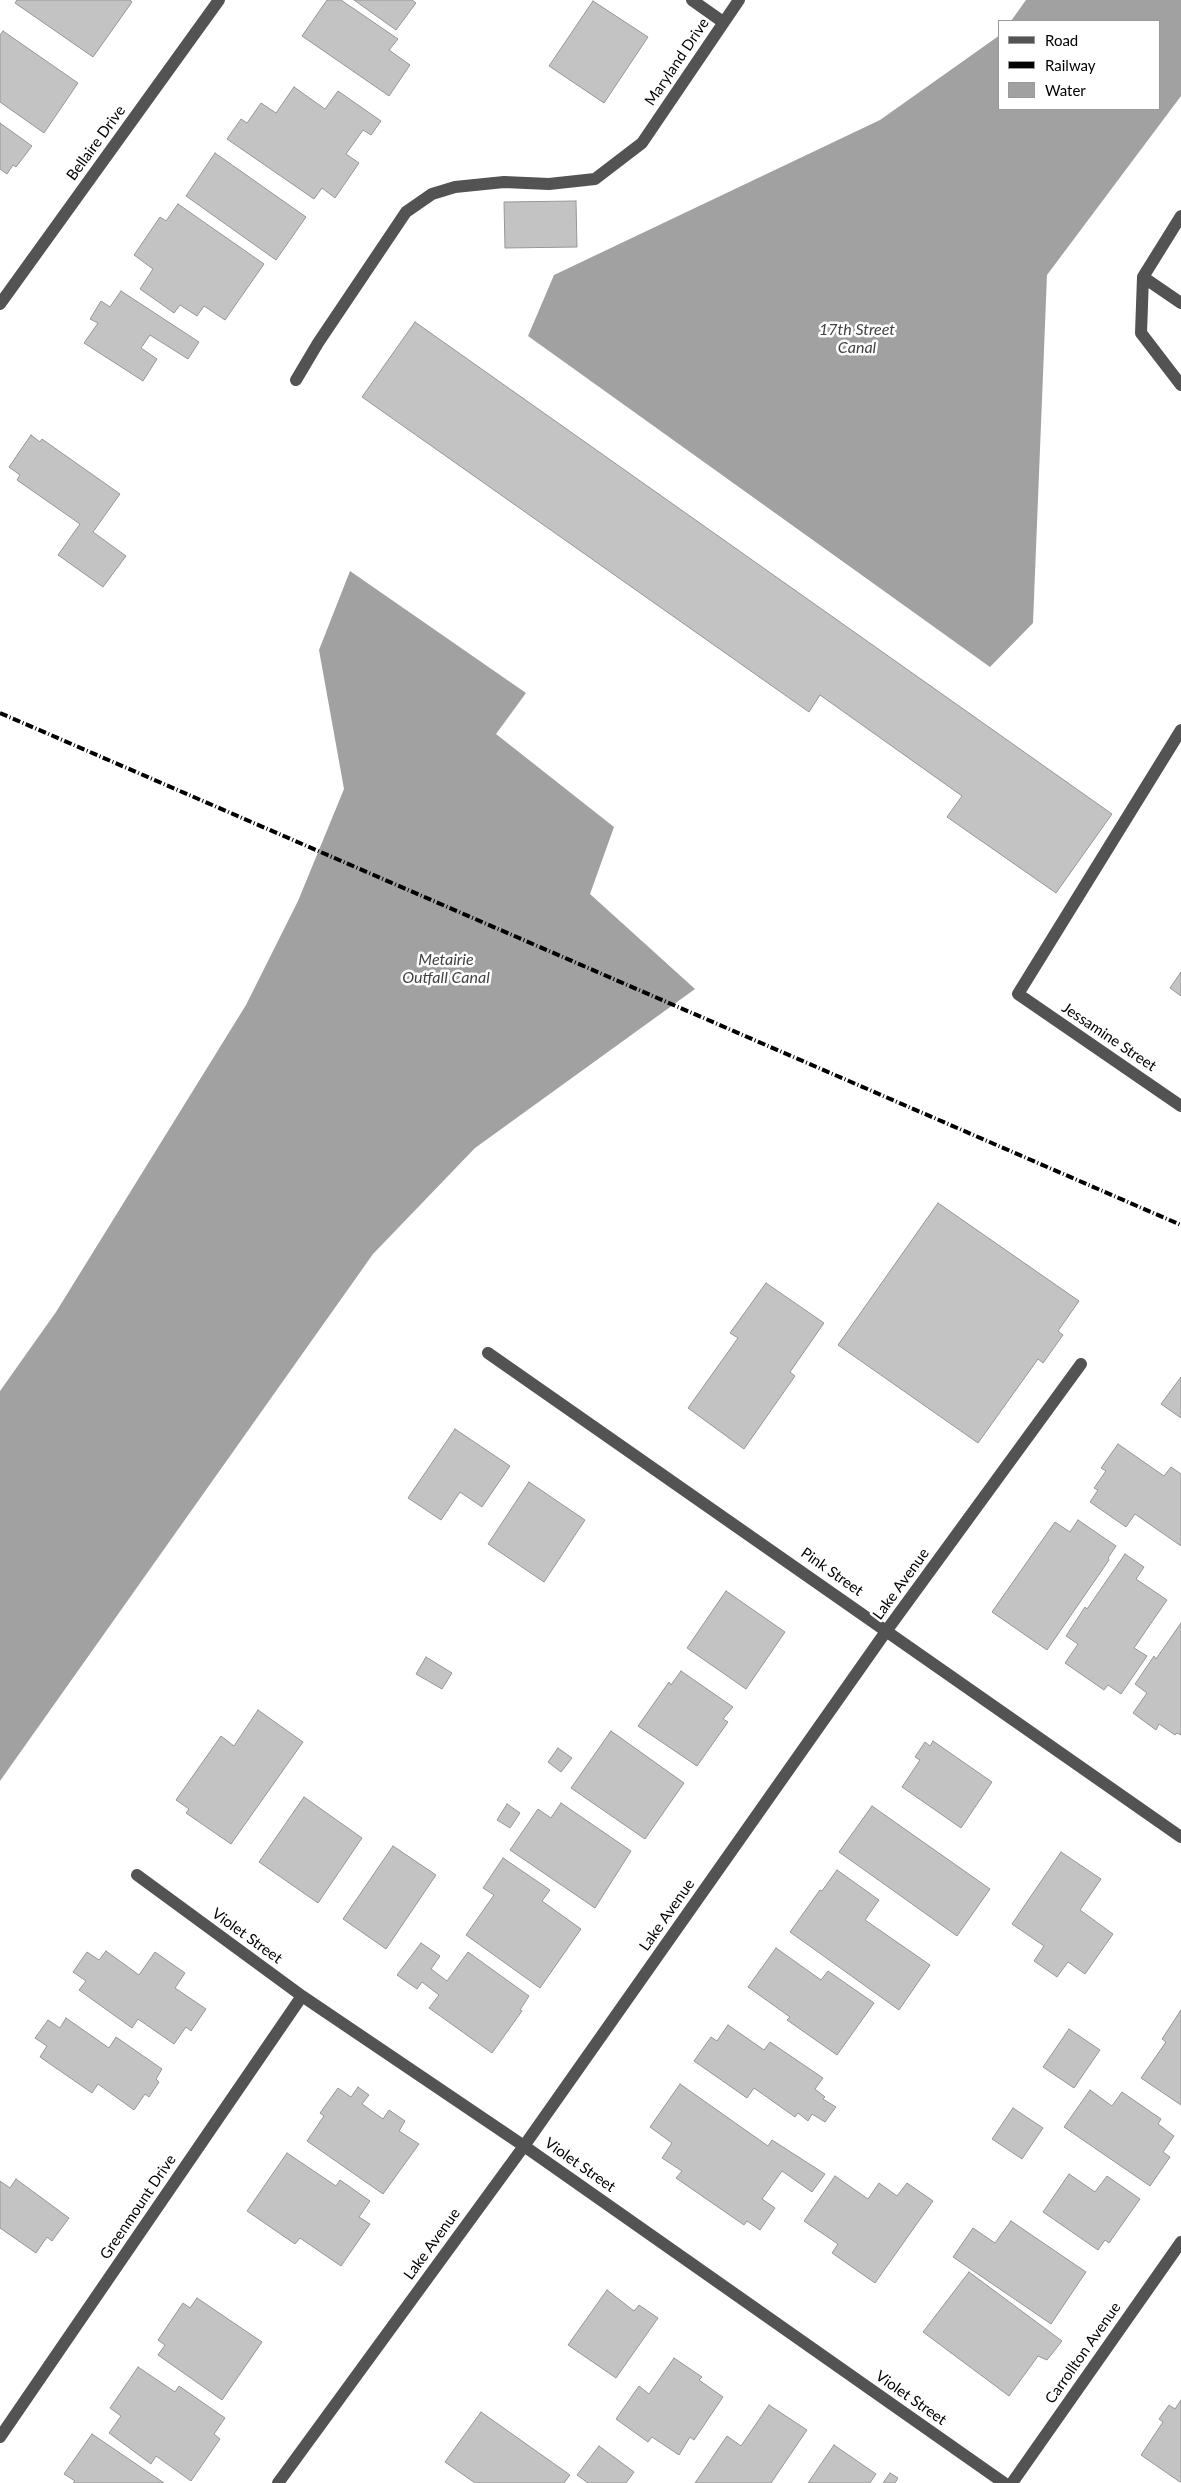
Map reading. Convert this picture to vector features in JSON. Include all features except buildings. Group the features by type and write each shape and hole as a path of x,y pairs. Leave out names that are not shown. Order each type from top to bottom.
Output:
{"street":[{"name":"Bellaire Drive","path":"0,304 219,0"},
{"path":"692,0 724,22"},
{"name":"Maryland Drive","path":"296,380 318,343 406,212 432,194 455,187 494,183 549,184 595,179 642,143 739,0"},
{"path":"1181,216 1143,277 1141,333 1181,385"},
{"path":"1143,277 1181,303"},
{"name":"Jessamine Street","path":"1181,730 1018,994 1181,1106"},
{"name":"Pink Street","path":"488,1353 1181,1836"},
{"name":"Lake Avenue","path":"278,2483 524,2146 888,1630 1081,1364"},
{"name":"Violet Street","path":"137,1875 302,1996 524,2146 1004,2483"},
{"name":"Greenmount Drive","path":"0,2437 302,1996"},
{"name":"Carrollton Avenue","path":"1012,2483 1181,2242"}],"water":[{"name":"17th Street Canal","path":"1026,0 1181,0 1181,96 1047,275 1033,623 990,667 528,336 554,275 880,120 998,36 998,110 1161,110 1161,20 1012,20"},
{"name":"Metairie Outfall Canal","path":"350,571 526,693 496,734 614,827 590,894 695,989 475,1148 373,1254 0,1781 0,1391 56,1312 246,1005 298,901 344,789 319,650"}],"railway":[{"path":"0,713 1181,1225"}]}
